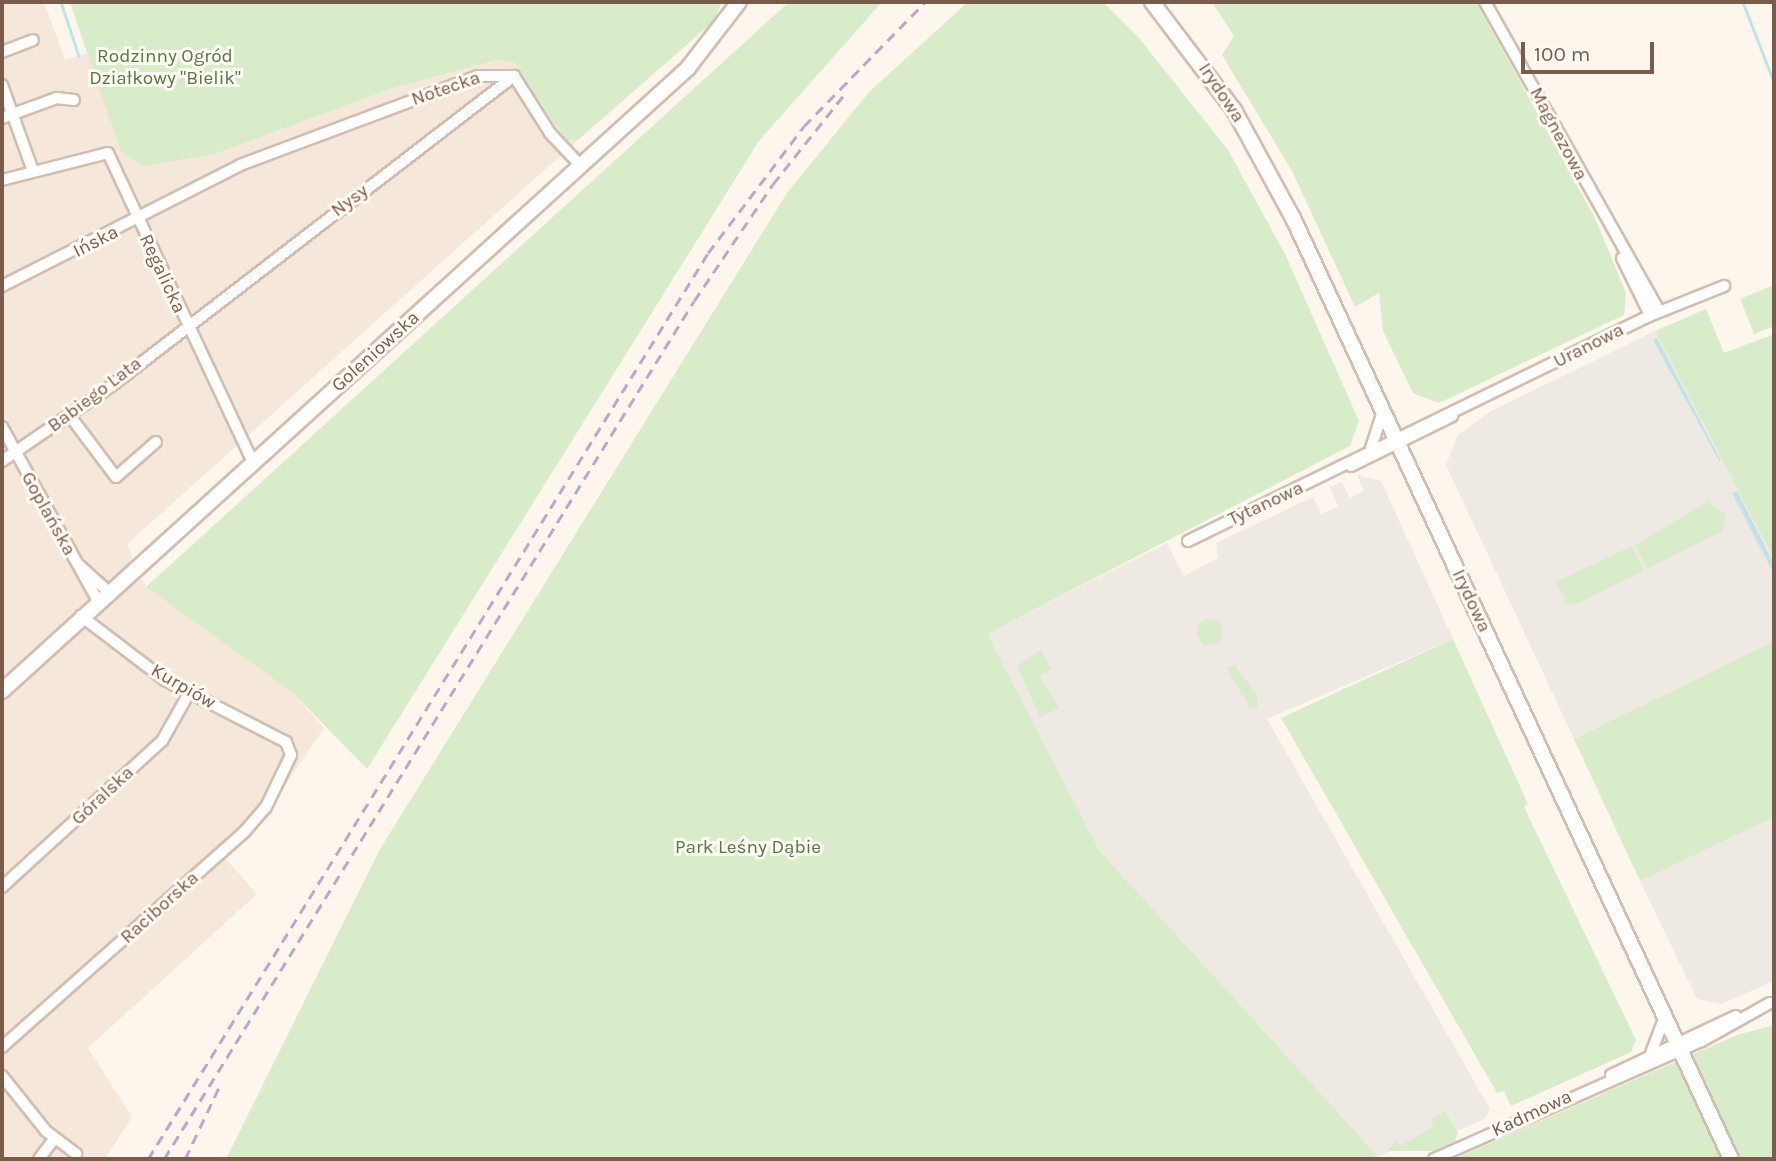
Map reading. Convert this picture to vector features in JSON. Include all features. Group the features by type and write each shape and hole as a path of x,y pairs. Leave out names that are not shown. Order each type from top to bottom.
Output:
{"street":[{"name":"Goleniowska","path":"2,691 103,596 700,57 739,2"},
{"name":"Irydowa","path":"1153,2 1194,53"},
{"name":"Irydowa","path":"1165,2 1194,53 1263,160 1731,1159"},
{"name":"Magnezowa","path":"1485,2 1655,313"},
{"path":"2,52 33,40"},
{"path":"514,76 550,133 581,166"},
{"name":"Notecka","path":"313,138 462,80 514,76"},
{"name":"Nysy","path":"186,326 514,76"},
{"path":"2,85 7,116 33,171 2,180"},
{"path":"7,116 64,97 74,100"},
{"name":"Regalicka","path":"253,463 186,326 139,220 201,182 313,138"},
{"name":"Ińska","path":"2,286 139,220 117,169 101,151 33,171"},
{"name":"Uranowa","path":"1397,442 1655,313 1724,286"},
{"name":"Babiego Lata","path":"2,461 69,416 186,326"},
{"name":"Tytanowa","path":"1344,467 1367,451 1378,439 1383,412"},
{"path":"69,416 116,477 156,442"},
{"name":"Goplańska","path":"2,428 75,563 103,596"},
{"name":"Tytanowa","path":"1367,451 1397,442"},
{"name":"Tytanowa","path":"1188,541 1397,442"},
{"name":"Kurpiów","path":"81,616 189,693 290,748"},
{"name":"Góralska","path":"2,887 162,740 189,693"},
{"name":"Raciborska","path":"2,1047 245,831 274,793 290,748"},
{"path":"1678,1046 1772,1002"},
{"path":"1648,1055 1661,1039 1665,1017"},
{"name":"Kadmowa","path":"1592,1086 1648,1055 1678,1046"},
{"name":"Kadmowa","path":"1434,1159 1678,1046"},
{"path":"2,1076 55,1138 76,1154"},
{"path":"39,1159 55,1138"}],"shaded area":[{"path":"2,2 44,2 65,60 87,53 97,81 215,154 390,89 498,60 515,63 568,141 578,140 127,544 146,587 293,693 324,728 257,827 225,858 257,894 88,1048 132,1117 105,1159 2,1159"},
{"path":"1655,331 1774,559 1774,641 1574,739 1446,465 1458,435 1491,411"},
{"path":"1357,475 1381,481 1453,639 1267,719 1490,1109 1486,1118 1425,1146 1412,1141 1377,1157 1099,850 986,634 1167,543 1184,576 1218,558 1216,543 1313,497 1321,514 1338,506 1330,487 1342,482 1350,498 1364,491"},
{"path":"1774,817 1774,981 1721,1004 1697,999 1640,881"}],"green space":[{"name":"Rodzinny Ogród Działkowy \"Bielik\"","path":"70,2 722,2 714,21 578,140 568,141 515,63 497,60 390,89 215,154 144,166 121,152"},
{"path":"789,2 882,2 759,141 367,769 293,693 146,587"},
{"name":"Park Leśny Dąbie","path":"968,2 1103,2 1139,38 1228,150 1285,254 1359,421 1350,446 987,634 1099,850 1380,1159 226,1159 380,849 787,193 869,92"},
{"path":"1212,2 1476,2 1595,218 1626,293 1624,315 1439,403 1413,393 1383,331 1379,293 1355,307 1292,171 1222,55 1234,36"},
{"path":"1774,285 1774,326 1754,334 1740,299"},
{"path":"1706,309 1724,353 1774,334 1774,559 1655,331"},
{"path":"1708,502 1726,515 1722,531 1647,569 1635,545"},
{"path":"1632,546 1644,571 1574,605 1566,602 1556,582"},
{"path":"1210,619 1219,623 1223,632 1219,641 1210,645 1201,641 1197,632 1201,623"},
{"path":"1453,639 1528,804 1524,807 1636,1040 1631,1052 1511,1106 1504,1091 1497,1093 1281,718"},
{"path":"1054,641 1041,650 1052,669 1040,676 1059,708 1040,717 1017,666"},
{"path":"1774,641 1774,817 1640,881 1574,739"},
{"path":"1234,665 1256,693 1258,707 1250,708 1227,668"},
{"path":"1774,1025 1774,1159 1454,1159 1737,1035"},
{"path":"1445,1111 1458,1133 1455,1141 1435,1151 1388,1151 1396,1140 1400,1146 1434,1126 1431,1120"}],"water":[{"path":"1657,338 1720,459 1720,462 1653,340"},
{"path":"1737,491 1774,564 1774,574 1732,493"}],"waterway":[{"path":"61,2 79,56"},
{"path":"1743,2 1774,82"}],"railway":[{"path":"148,1159 708,253 804,126 925,2"},
{"path":"164,1159 694,301 773,184 843,96"},
{"path":"185,1159 221,1083"}]}
